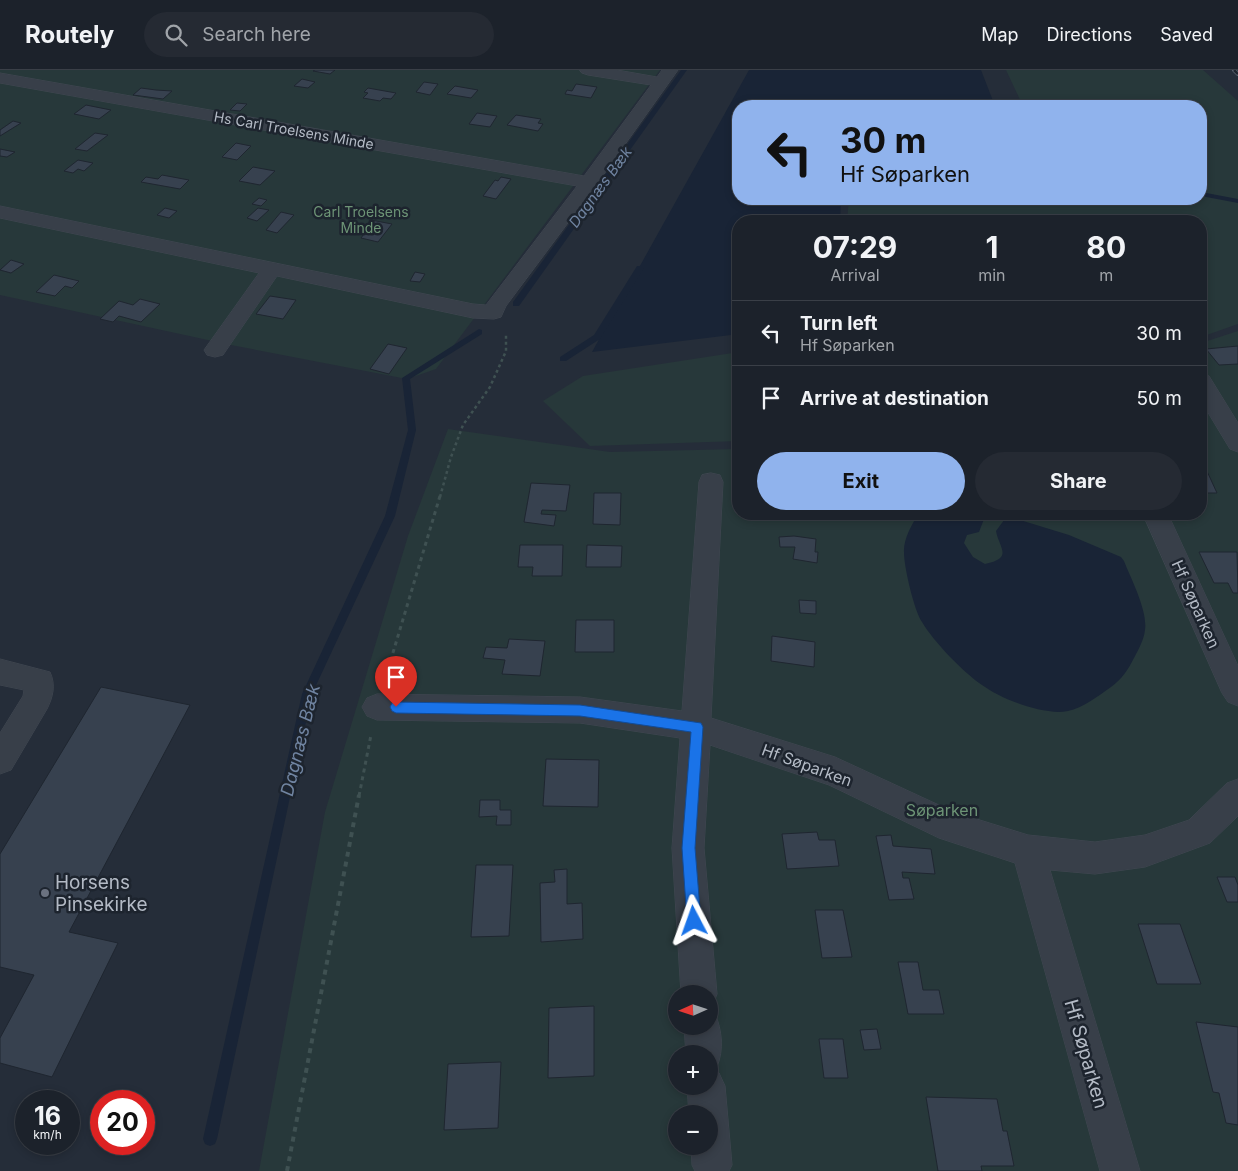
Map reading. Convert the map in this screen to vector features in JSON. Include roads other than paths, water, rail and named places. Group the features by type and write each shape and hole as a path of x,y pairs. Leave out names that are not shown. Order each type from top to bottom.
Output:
{"lane":[{"path":"588,70 665,76"},
{"path":"0,212 473,311 494,312 496,305 588,184 665,76"},
{"name":"Hs Carl Troelsens Minde","path":"0,78 578,180 588,184"},
{"path":"215,350 272,269"},
{"path":"1207,392 1238,443"},
{"path":"698,985 688,848 711,482"},
{"name":"Hf Søparken","path":"1158,520 1232,684 1238,693"},
{"path":"0,672 40,681 38,700 0,760"},
{"name":"Hf Søparken","path":"377,707 580,710 697,727 835,772 950,827 1028,851 1095,858 1145,851 1199,832 1238,794"},
{"name":"Hf Søparken","path":"1028,851 1120,1171"},
{"path":"711,1155 712,1165"}],"water":[{"path":"749,70 981,70 993,100 732,100"},
{"path":"732,101 732,205 841,205 840,215 732,215 732,335 592,352"},
{"path":"915,520 984,520 979,532 967,535 964,543 973,557 985,564 994,562 1002,555 1003,552 996,531 1004,520 1020,520 1069,535 1121,557 1138,595 1145,622 1141,644 1132,662 1124,674 1111,687 1096,698 1068,711 1058,712 1035,709 1000,696 975,680 949,656 922,622 913,599 904,559 904,548 908,532"}],"waterway":[{"name":"Dagnæs Bæk","path":"516,304 684,70"},
{"path":"1207,195 1238,201"},
{"path":"563,359 597,337 640,268"},
{"name":"Dagnæs Bæk","path":"210,1139 307,694 390,516 412,430 406,378 479,332"}],"railway":[{"path":"1234,70 1238,74"}],"place":[{"name":"Horsens Pinsekirke","path":"45,893"}],"park label":[{"name":"Carl Troelsens Minde","path":"361,220"},
{"name":"Søparken","path":"942,810"}]}
